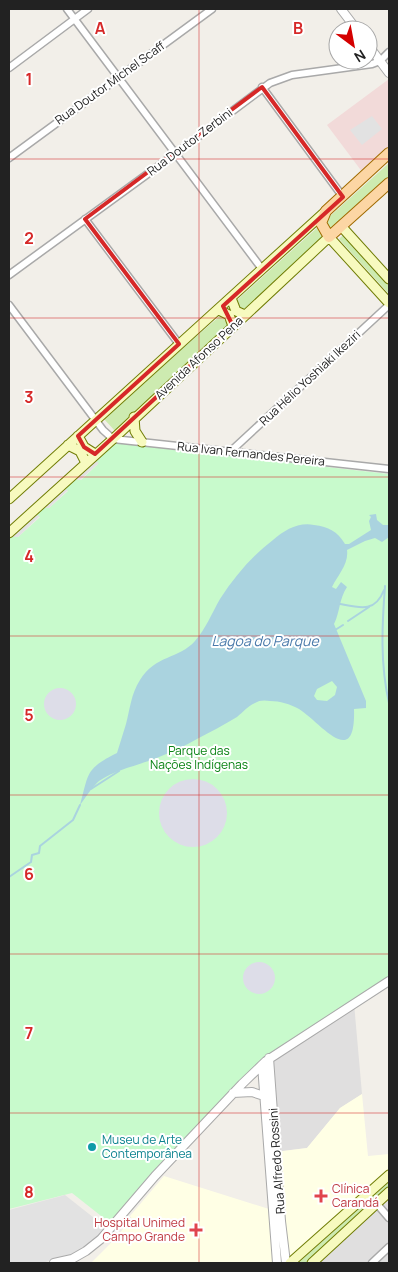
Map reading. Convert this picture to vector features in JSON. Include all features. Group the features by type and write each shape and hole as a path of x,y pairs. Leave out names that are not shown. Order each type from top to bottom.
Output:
{"main road":[{"name":"Avenida Afonso Pena","path":"10,497 219,310 389,153"},
{"name":"Avenida Afonso Pena","path":"9,532 389,183"},
{"path":"326,211 321,223 329,238 389,304"},
{"path":"341,226 389,279"},
{"path":"231,298 236,311 245,315"},
{"path":"219,310 229,315 233,326"},
{"path":"134,418 135,431 142,442"},
{"path":"78,436 84,447 95,454"},
{"path":"68,445 80,451 86,463"},
{"path":"290,1263 389,1175"},
{"path":"376,1204 374,1197 379,1183"},
{"path":"312,1263 376,1204 389,1195"}],"street":[{"path":"68,9 262,269"},
{"path":"9,68 88,9"},
{"name":"Rua Doutor Michel Scaff","path":"9,158 212,9"},
{"path":"341,9 349,20"},
{"path":"380,61 389,52"},
{"path":"378,58 389,73"},
{"name":"Rua Doutor Zerbini","path":"9,275 176,154 262,87 276,79 292,75 372,64 380,61"},
{"path":"262,87 342,197"},
{"path":"85,219 179,344"},
{"name":"Rua Hélio Yoshiaki Ikeziri","path":"231,451 389,304"},
{"path":"9,305 106,434 112,439"},
{"name":"Rua Ivan Fernandes Pereira","path":"112,439 389,468"},
{"path":"54,1263 72,1259 86,1252 101,1239 155,1176 233,1093 270,1058 389,981"},
{"name":"Rua Alfredo Rossini","path":"270,1058 281,1221 286,1263"},
{"path":"262,1065 277,1263"},
{"path":"233,1093 252,1092 264,1096"},
{"path":"376,1204 389,1218"},
{"path":"372,1263 389,1247"}],"highlighted area":[{"path":"262,87 343,197 223,306 233,326 95,454 84,447 78,436 179,344 85,219"}],"shaded area":[{"path":"389,79 389,150 363,173 327,125"},
{"path":"372,116 382,129 362,145 350,130"},
{"path":"95,461 99,463 80,480 74,479 64,489 68,490 49,508 43,508 36,515 40,516 18,537 12,537 79,474"},
{"path":"60,688 66,689 71,693 75,698 75,710 71,715 66,719 60,720 54,719 49,715 45,710 44,704 45,698 49,693 54,689"},
{"path":"193,779 206,782 217,789 224,800 227,813 224,826 217,837 206,844 193,847 180,844 169,837 162,826 159,813 162,800 169,789 180,782"},
{"path":"259,962 265,963 270,967 274,972 274,984 270,989 265,993 259,994 253,993 248,989 244,984 243,978 244,972 248,967 253,963"},
{"path":"354,1003 362,1094 340,1108 307,1148 275,1152 266,1061"},
{"name":"Clínica Carandá","path":"362,1094 368,1156 389,1154 389,1171 288,1263 275,1152 307,1148 340,1108"},
{"name":"Hospital Unimed Campo Grande","path":"164,1176 269,1209 274,1263 91,1263 132,1219 130,1216"},
{"path":"389,1192 389,1263 313,1263"},
{"path":"65,1195 108,1229 84,1250 71,1256 41,1263 9,1263 9,1210"}],"green space":[{"path":"389,163 389,180 246,312 239,309 237,300"},
{"path":"344,234 389,283 389,294 339,239"},
{"path":"221,315 229,326 115,431 104,419 106,415"},
{"name":"Parque das Nações Indígenas","path":"116,443 389,474 389,977 284,1044 263,1060 110,1223 72,1193 9,1209 9,539 18,537 40,517 35,516 43,508 49,508 68,491 63,489 74,479 81,480 98,464 95,461"},
{"path":"389,1182 389,1190 308,1263 298,1263"}],"water":[{"name":"Lagoa do Parque","path":"376,514 377,520 383,525 388,525 389,537 382,542 375,538 365,541 347,550 345,565 332,587 336,589 341,582 347,587 342,596 334,624 366,701 366,708 354,709 353,728 349,737 343,740 335,738 299,709 285,703 260,701 232,720 183,746 159,757 121,770 99,781 80,805 90,773 99,763 117,753 133,696 140,680 153,666 189,647 199,637 220,599 251,560 282,533 308,524 328,528 336,533 345,544 349,544 371,530 369,521 371,517 369,515","holes":["332,681 337,687 335,695 327,701 317,700 314,696 317,689"]}],"waterway":[{"path":"385,586 383,659 389,703"},
{"path":"340,604 354,607 371,606 384,590"},
{"path":"348,621 369,607"},
{"path":"324,637 343,625"},
{"path":"91,789 119,771"},
{"path":"9,877 31,862 32,855 39,853 40,846 73,820 80,805"}],"place":[{"name":"Museu de Arte Contemporânea","path":"92,1147"},
{"name":"Clínica Carandá","path":"321,1196"},
{"name":"Hospital Unimed Campo Grande","path":"196,1230"}]}
